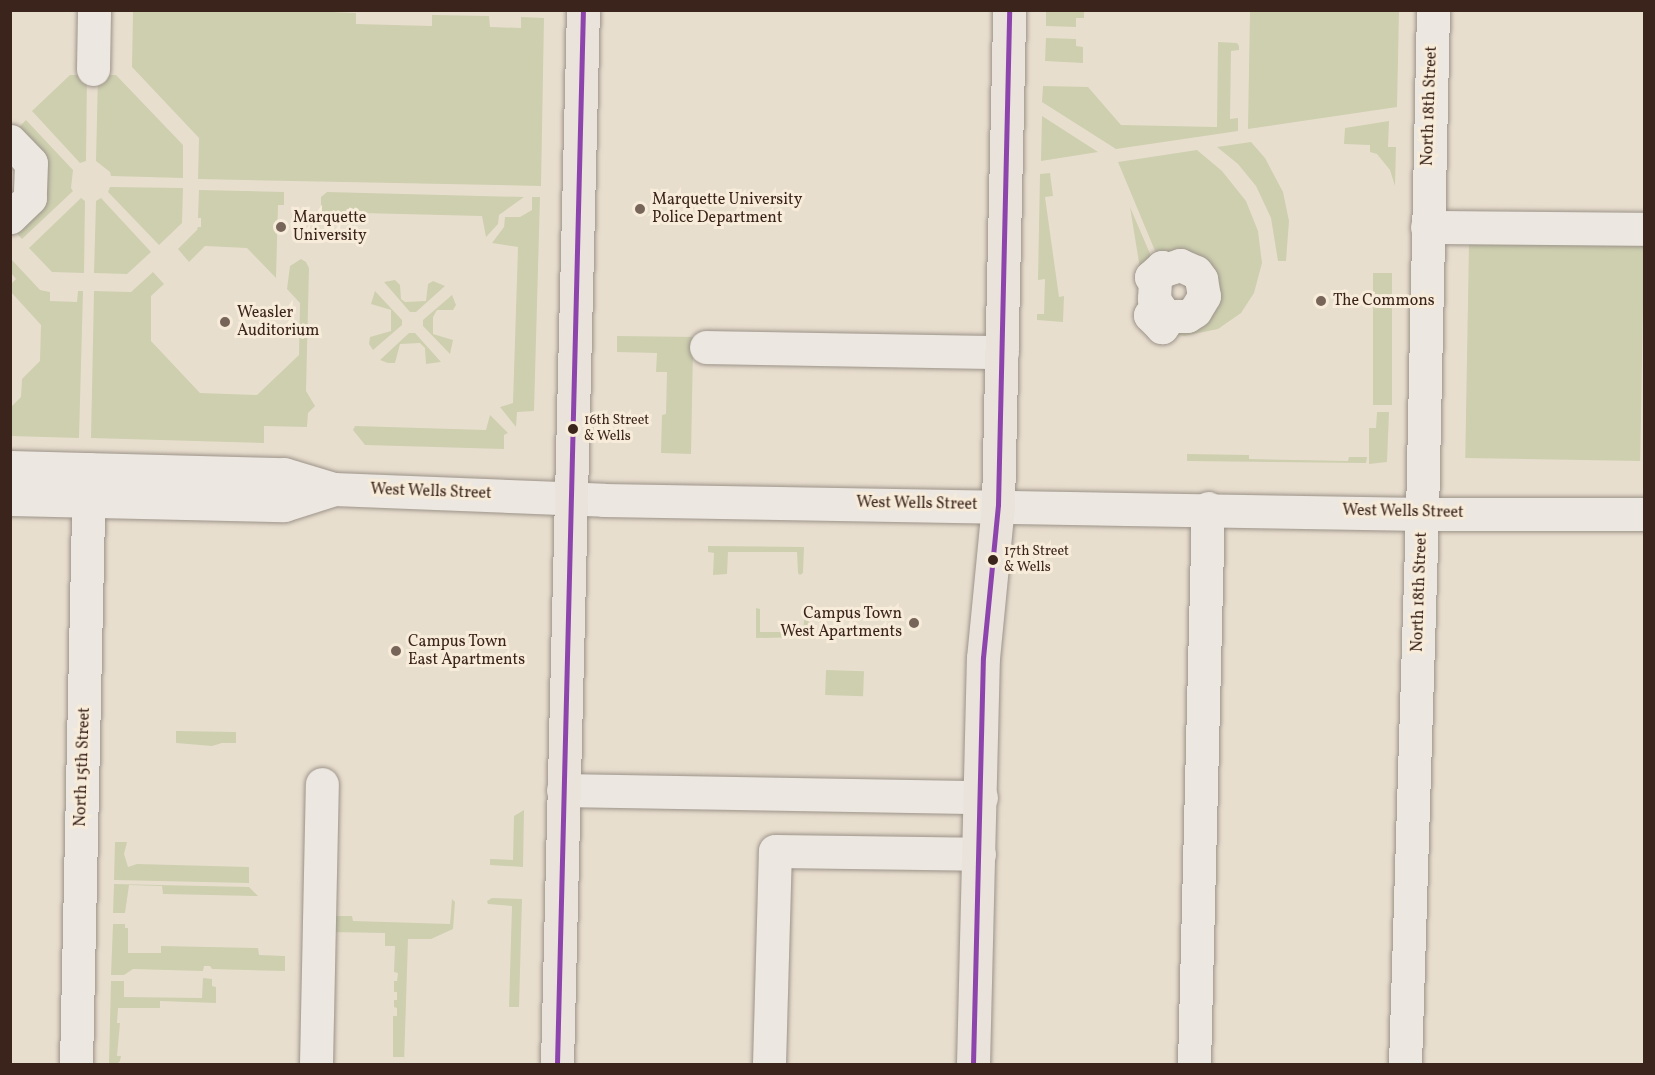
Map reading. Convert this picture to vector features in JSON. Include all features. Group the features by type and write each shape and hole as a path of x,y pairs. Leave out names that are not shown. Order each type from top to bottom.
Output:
{"main road":[{"path":"557,1065 583,10"},
{"path":"973,1065 983,658 998,505 1009,10"}],"street":[{"path":"93,69 94,10"},
{"name":"North 18th Street","path":"1405,1065 1422,514 1433,10"},
{"path":"10,141 31,163 30,198 10,217"},
{"path":"1427,227 1644,229"},
{"path":"706,347 1002,352"},
{"name":"West Wells Street","path":"10,467 284,474 334,489 570,498 1208,508 1422,514 1644,514"},
{"name":"North 15th Street","path":"76,1065 89,469"},
{"name":"West Wells Street","path":"10,499 284,505 334,489"},
{"path":"1194,1065 1208,508"},
{"path":"316,1065 322,784"},
{"path":"563,790 981,797"},
{"path":"769,1065 775,851 979,854"}],"green space":[{"path":"281,10 356,13 356,24 432,26 432,15 489,16 490,27 521,28 521,17 544,18 541,186 198,179 199,138 132,67 133,11"},
{"path":"1046,11 1084,11 1084,18 1076,18 1076,27 1046,26"},
{"path":"1250,11 1399,11 1397,107 1248,129"},
{"path":"1046,38 1076,39 1076,46 1083,47 1083,63 1045,61"},
{"path":"1218,42 1237,43 1239,46 1239,50 1231,51 1230,119 1238,118 1238,131 1116,149 1042,102 1043,86 1088,87 1121,125 1217,127"},
{"path":"70,75 87,75 86,161 80,163 32,111"},
{"path":"98,75 116,75 183,145 183,178 111,176 110,172 96,161"},
{"path":"1042,116 1098,152 1041,161"},
{"path":"26,120 73,170 71,188 73,191 22,239 11,227 30,198 11,135"},
{"path":"1389,121 1388,147 1396,147 1395,186 1390,170 1377,154 1370,152 1370,145 1344,144 1345,128"},
{"path":"1251,142 1265,158 1283,192 1289,221 1286,261 1278,261 1271,218 1256,186 1238,164 1217,147"},
{"path":"1197,150 1222,171 1246,201 1258,231 1262,263 1254,293 1241,313 1218,329 1184,336 1177,334 1204,296 1158,258 1118,162"},
{"path":"1050,173 1053,196 1045,197 1059,297 1064,296 1063,322 1037,320 1037,314 1044,314 1045,279 1038,280 1040,174"},
{"path":"110,187 183,188 182,223 159,245 108,192"},
{"path":"199,190 284,192 284,205 278,205 276,278 247,248 205,246 189,262 178,249 198,227 201,227 201,218 198,218"},
{"path":"327,192 524,197 499,215 498,224 486,237 482,216 321,212 321,197"},
{"path":"532,197 540,197 534,411 517,412 516,427 500,407 513,403 518,247 492,243 504,227 505,217 520,217 532,210"},
{"path":"81,198 85,201 84,273 52,272 29,248"},
{"path":"101,198 151,252 127,274 94,273 96,201"},
{"path":"1130,207 1157,270 1142,281"},
{"path":"1469,243 1644,246 1640,461 1465,458"},
{"path":"301,259 309,268 306,391 315,406 308,413 307,427 264,426 264,443 91,438 94,291 131,292 153,272 164,284 151,296 151,341 200,393 257,395 299,355 300,303 287,289 290,266"},
{"path":"12,260 40,290 50,292 50,301 77,302 78,291 83,291 79,438 11,436 11,407 21,397 22,379 40,361 41,325 11,292 11,284 16,279 11,273"},
{"path":"1373,273 1392,273 1392,405 1373,405"},
{"path":"395,280 400,285 401,299 405,302 426,301 428,284 433,281 445,286 416,312 410,312 384,282"},
{"path":"375,291 402,320 402,325 373,350 369,344 370,337 391,331 391,310 371,304"},
{"path":"452,295 456,305 453,310 437,310 433,317 433,334 453,340 450,354 423,326 423,320"},
{"path":"409,333 415,333 441,362 426,364 425,348 420,343 400,344 395,363 380,360"},
{"path":"617,336 698,337 693,351 691,454 661,453 662,415 666,414 667,372 656,372 657,353 617,352"},
{"path":"1377,412 1389,412 1387,462 1369,464 1369,428 1376,428"},
{"path":"490,415 508,433 504,435 504,449 365,445 353,430 355,426 486,430"},
{"path":"1187,454 1249,455 1249,459 1348,461 1349,457 1367,457 1366,463 1187,461"},
{"path":"708,546 804,547 803,573 800,575 798,573 797,552 728,552 727,574 713,575 714,553 708,552"},
{"path":"756,608 760,609 760,632 803,632 805,610 808,609 809,637 756,638"},
{"path":"826,670 864,671 863,696 825,695"},
{"path":"176,731 236,732 236,743 212,746 176,743"},
{"path":"524,810 523,867 490,865 490,859 513,860 514,816"},
{"path":"115,842 127,842 124,854 128,867 137,864 249,867 249,883 114,880"},
{"path":"114,884 249,887 258,896 163,894 162,886 129,885 125,913 113,913"},
{"path":"492,898 522,899 519,1007 509,1007 512,906 488,904 487,901"},
{"path":"452,899 455,902 453,929 431,939 408,939 404,1064 404,1057 393,1057 393,1016 397,1016 397,1008 394,1007 397,992 394,992 394,981 397,981 398,973 394,972 395,946 385,946 385,933 329,932 329,916 352,916 353,921 450,924"},
{"path":"113,924 125,924 125,928 128,928 128,953 161,953 161,946 258,948 259,955 285,956 285,971 212,969 210,966 204,966 203,971 133,969 124,975 111,975"},
{"path":"203,978 212,979 212,986 216,987 216,1003 160,1001 160,1008 118,1008 117,1023 120,1023 117,1056 121,1056 117,1064 109,1064 111,981 124,981 124,997 202,998"}],"transit line":[{"path":"557,1064 583,10"},
{"path":"973,1064 983,658 998,505 1009,10"}],"place":[{"name":"Marquette University Police Department","path":"640,209"},
{"name":"Marquette University","path":"281,227"},
{"name":"The Commons","path":"1321,301"},
{"name":"Weasler Auditorium","path":"225,322"},
{"name":"16th Street & Wells","path":"573,429"},
{"name":"17th Street & Wells","path":"993,560"},
{"name":"Campus Town West Apartments","path":"914,623"},
{"name":"Campus Town East Apartments","path":"396,651"}]}
